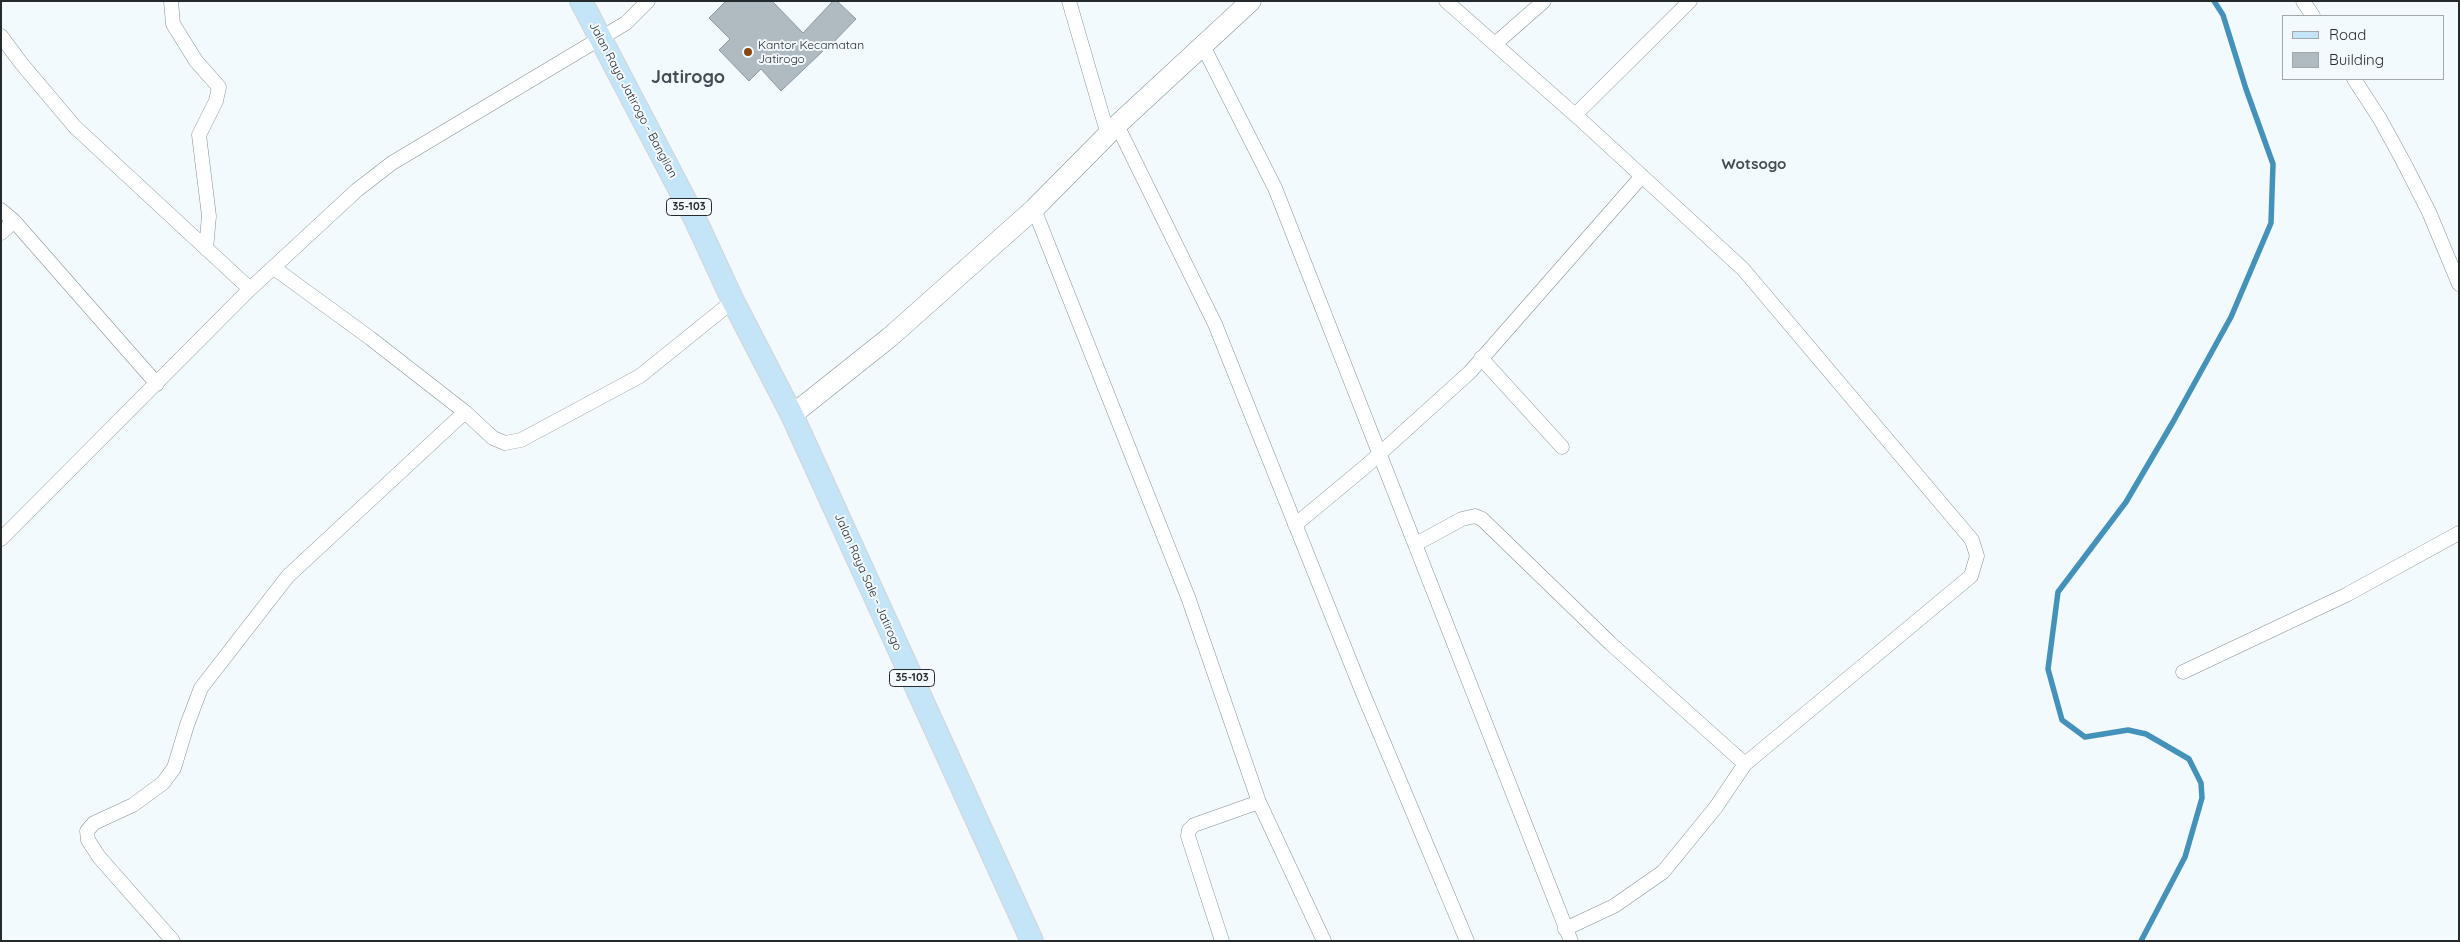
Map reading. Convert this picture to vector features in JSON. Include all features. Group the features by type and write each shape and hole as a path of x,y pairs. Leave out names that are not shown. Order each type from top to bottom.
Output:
{"main road":[{"name":"Jalan Raya Jatirogo - Bangilan","path":"581,1 602,37 695,219 733,302 792,415"},
{"path":"792,415 890,337 1034,208 1113,130 1250,1"},
{"name":"Jalan Raya Sale - Jatirogo","path":"792,415 1032,941"}],"street":[{"path":"171,1 173,24 196,61 219,87 216,101 199,134 210,216 206,249"},
{"path":"1,539 250,289 357,190 392,163 626,23 648,1"},
{"path":"1069,1 1113,130 1214,324 1467,941"},
{"path":"1204,46 1275,188 1568,935 1663,872 1716,807 1745,764 1972,576 1977,556 1972,540 1743,269 1575,115 1446,1"},
{"path":"1495,44 1544,1"},
{"path":"1575,115 1690,1"},
{"path":"2303,1 2311,15"},
{"path":"1,36 21,63 75,127 250,289"},
{"path":"2355,80 2380,118 2412,178 2429,212 2459,284"},
{"path":"1295,525 1380,454 1482,358 1642,176"},
{"path":"1034,208 1188,597 1259,802 1324,941"},
{"path":"1,210 14,221 157,384"},
{"path":"1,233 14,221"},
{"path":"274,268 465,412 494,438 505,443 521,440 640,376 733,302"},
{"path":"1482,358 1562,447"},
{"path":"173,941 99,857 88,840 87,831 94,823 133,805 163,783 174,768 201,688 288,576 465,412"},
{"path":"1416,544 1462,519 1475,516 1482,519 1610,643 1745,764"},
{"path":"2183,672 2346,595 2459,533"},
{"path":"1222,941 1188,836 1189,830 1194,825 1259,802"}],"building":[{"path":"726,1 772,1 803,33 833,1 837,1 856,19 826,50 781,91 761,69 749,81 719,50 730,39 709,18"}],"waterway":[{"path":"2141,941 2185,857 2202,798 2201,783 2189,759 2146,734 2128,730 2085,737 2062,720 2048,669 2058,592 2126,502 2173,422 2231,317 2271,223 2273,164 2246,89 2223,15 2214,1"}],"place":[{"name":"Kantor Kecamatan Jatirogo","path":"748,52"}],"district":[{"name":"Jatirogo","path":"688,78"},
{"name":"Wotsogo","path":"1754,164"}]}
